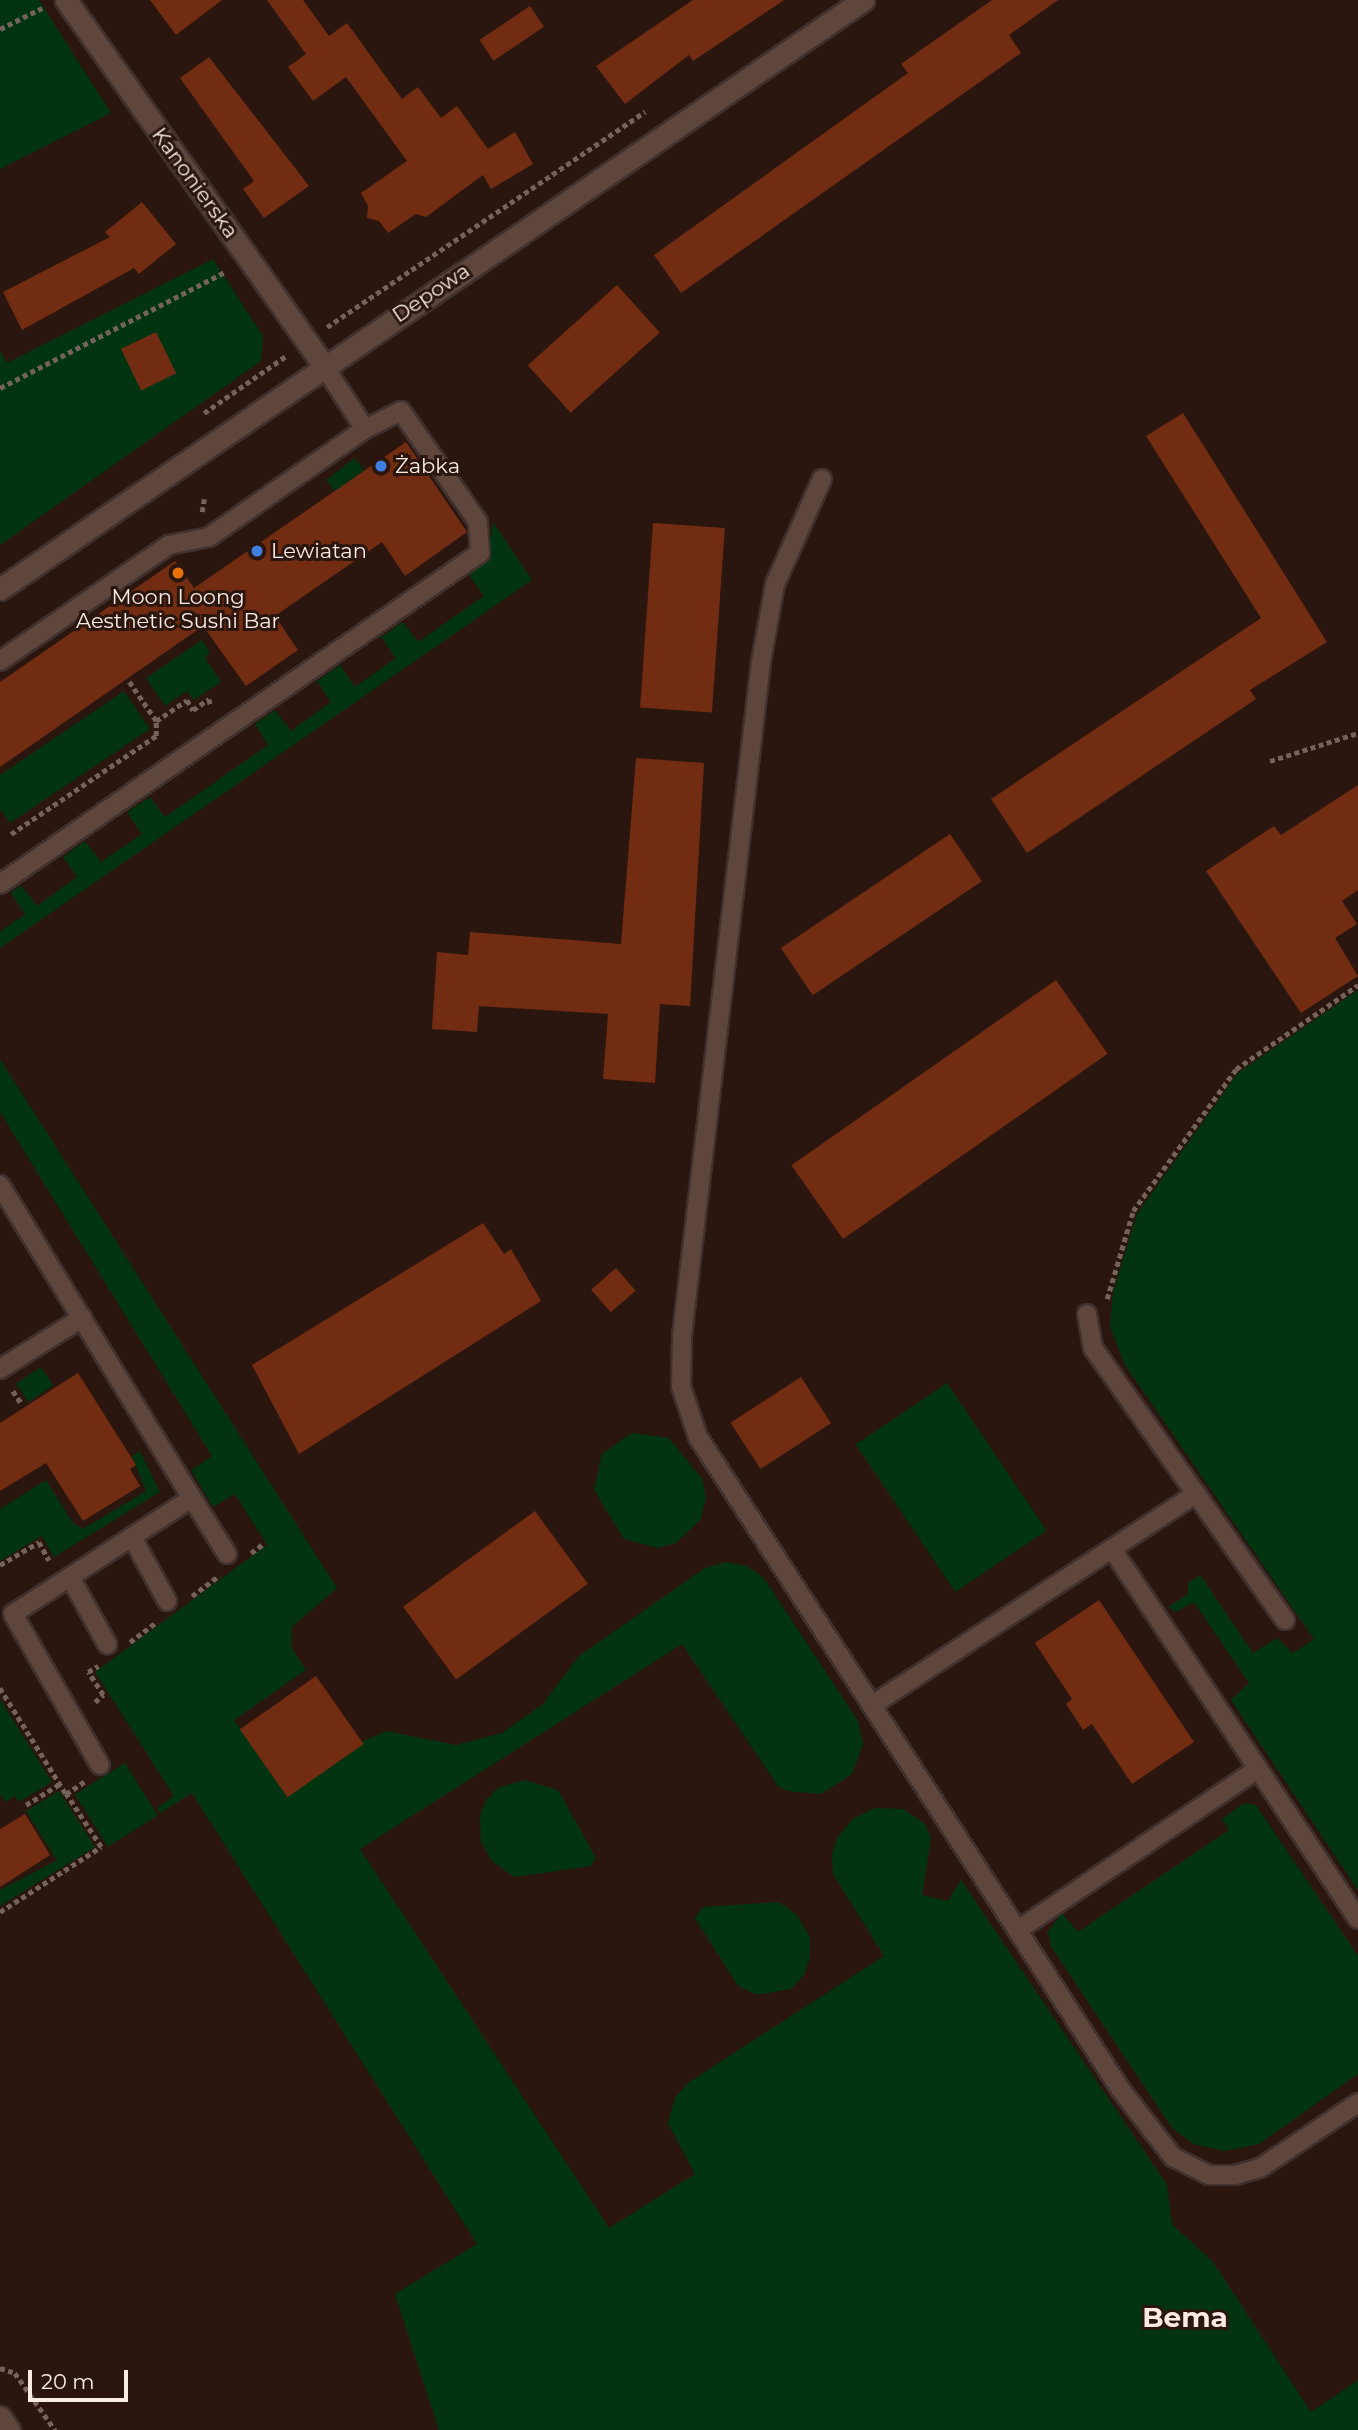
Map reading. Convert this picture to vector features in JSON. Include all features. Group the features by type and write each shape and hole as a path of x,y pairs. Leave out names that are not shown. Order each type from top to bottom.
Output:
{"street":[{"name":"Depowa","path":"0,589 863,0"},
{"name":"Kanonierska","path":"57,3 252,261 324,366"},
{"path":"0,2417 9,2430"}],"lane":[{"path":"324,366 365,429"},
{"path":"0,662 170,545 209,537 365,429 401,411 478,522 480,553 0,884"},
{"path":"822,479 775,584 761,662 682,1336 681,1386 698,1437 1121,2090 1173,2157 1209,2175 1260,2168 1358,2103"},
{"path":"0,1185 192,1498 235,1556"},
{"path":"1087,1314 1093,1348 1285,1619"},
{"path":"0,1369 82,1318"},
{"path":"873,1705 1196,1494"},
{"path":"97,1770 13,1614 192,1498"},
{"path":"132,1537 170,1608"},
{"path":"1112,1549 1358,1920"},
{"path":"71,1577 112,1651"},
{"path":"1018,1930 1258,1769"}],"path":[{"path":"0,29 57,3"},
{"path":"308,340 652,107"},
{"path":"0,388 252,261"},
{"path":"12,834 156,736 156,721 127,679"},
{"path":"156,721 187,700 194,710 209,699 213,705 198,715"},
{"path":"1270,761 1358,733"},
{"path":"1106,1311 1133,1211 1236,1069 1358,985"},
{"path":"0,1565 40,1542 51,1564 63,1557"},
{"path":"235,1556 263,1544"},
{"path":"100,1711 94,1701 103,1695 89,1672 112,1651 170,1608 224,1573"},
{"path":"0,1688 101,1847 0,1912"},
{"path":"66,1794 97,1770"},
{"path":"26,1805 60,1784"},
{"path":"0,2368 15,2373 55,2430"}],"green space":[{"path":"0,0 39,0 111,113 0,169"},
{"path":"213,259 263,336 261,361 0,545 0,351 7,363"},
{"path":"355,458 364,470 335,492 326,480"},
{"path":"493,522 532,580 0,948 0,932 25,914 11,893 21,885 37,906 77,877 63,857 85,841 101,862 142,834 127,812 150,797 165,817 268,745 255,724 275,710 291,731 331,702 317,681 340,665 355,687 396,658 381,637 403,622 418,642 484,596 469,575 486,562"},
{"path":"202,640 210,653 205,658 221,682 194,700 187,691 165,706 146,678"},
{"path":"124,691 150,729 10,823 0,809 0,775"},
{"path":"1358,990 1358,1890 1231,1700 1249,1683 1194,1602 1176,1612 1168,1607 1188,1594 1188,1583 1200,1575 1253,1653 1277,1638 1293,1653 1314,1639 1125,1365 1110,1327 1113,1292 1137,1214 1238,1073"},
{"path":"0,1059 337,1588 292,1627 291,1647 306,1670 234,1720 287,1796 363,1741 386,1731 456,1745 502,1733 543,1704 579,1656 705,1568 726,1562 747,1566 764,1578 858,1721 863,1744 852,1774 821,1794 787,1791 778,1786 682,1644 360,1849 609,2228 695,2174 668,2123 675,2098 689,2082 884,1956 833,1874 832,1854 837,1838 854,1818 875,1808 903,1809 925,1824 931,1838 922,1895 948,1901 961,1880 1167,2185 1172,2224 1213,2262 1311,2412 1358,2380 1358,2430 439,2430 395,2294 477,2244 192,1793 160,1813 157,1808 174,1796 95,1672 267,1545 235,1494 213,1507 191,1470 212,1456 0,1112"},
{"path":"41,1367 53,1385 28,1402 16,1384"},
{"path":"947,1383 1047,1531 955,1592 856,1445"},
{"path":"632,1433 669,1438 702,1479 706,1497 701,1519 676,1543 657,1548 624,1539 594,1490 602,1454"},
{"path":"140,1451 160,1492 54,1557 42,1536 0,1561 0,1509 46,1480 73,1523 83,1529 146,1491 132,1456"},
{"path":"0,1699 52,1782 19,1802 15,1796 5,1802 0,1794"},
{"path":"125,1763 158,1816 108,1847 75,1794"},
{"path":"525,1780 558,1790 596,1858 591,1866 514,1877 492,1861 481,1841 480,1816 486,1800 498,1788"},
{"path":"59,1791 95,1847 0,1906 0,1890 57,1860 26,1811"},
{"path":"1244,1803 1256,1805 1358,1956 1358,2074 1259,2144 1224,2151 1193,2144 1172,2128 1051,1946 1048,1932 1062,1913 1078,1932 1229,1830 1222,1819"},
{"path":"779,1902 797,1915 810,1937 810,1956 804,1975 791,1989 757,1995 738,1986 695,1918 703,1907"}],"building":[{"path":"150,0 222,0 176,35"},
{"path":"267,0 303,0 329,36 347,23 402,99 418,87 441,118 457,106 488,149 515,132 533,164 491,189 483,175 426,217 416,214 388,233 379,221 367,218 368,206 361,193 407,161 346,77 313,101 288,67 306,54"},
{"path":"693,0 784,0 693,61 689,55 625,104 596,66"},
{"path":"992,0 1058,0 1009,35 1021,53 681,293 654,255 908,73 901,64"},
{"path":"530,6 544,27 493,61 479,40"},
{"path":"209,57 309,186 264,218 243,189 254,181 180,78"},
{"path":"142,202 176,244 139,274 134,268 22,330 3,292 110,237 105,232"},
{"path":"617,285 660,333 571,413 528,365"},
{"path":"156,332 176,373 141,390 121,349"},
{"path":"1183,413 1327,642 1250,690 1256,699 1027,853 991,799 1261,618 1146,436"},
{"path":"406,442 467,532 405,576 382,542 275,616 298,650 246,686 203,626 0,767 0,682 175,561 194,588"},
{"path":"653,523 725,528 712,713 640,708"},
{"path":"636,758 704,763 690,1006 660,1004 655,1083 603,1079 608,1014 479,1006 477,1032 432,1029 437,952 468,955 470,932 621,944"},
{"path":"1358,785 1358,890 1342,901 1357,924 1335,938 1358,976 1301,1013 1206,871 1274,826 1281,835"},
{"path":"950,834 982,881 813,995 781,948"},
{"path":"1056,980 1108,1054 843,1239 791,1165"},
{"path":"483,1223 504,1254 511,1249 541,1301 299,1454 252,1365"},
{"path":"616,1268 636,1291 611,1312 591,1290"},
{"path":"78,1373 136,1465 130,1469 140,1486 83,1521 46,1463 0,1491 0,1423"},
{"path":"801,1377 831,1423 761,1469 731,1423"},
{"path":"535,1511 588,1584 456,1680 403,1607"},
{"path":"1099,1600 1194,1742 1132,1784 1092,1724 1083,1730 1066,1704 1072,1699 1035,1643"},
{"path":"316,1676 364,1744 287,1797 240,1729"},
{"path":"25,1814 50,1855 0,1887 0,1829"}],"place":[{"name":"Żabka","path":"381,466"},
{"name":"Lewiatan","path":"257,551"},
{"name":"Moon Loong Aesthetic Sushi Bar","path":"178,573"}],"district":[{"name":"Bema","path":"1185,2317"}]}
